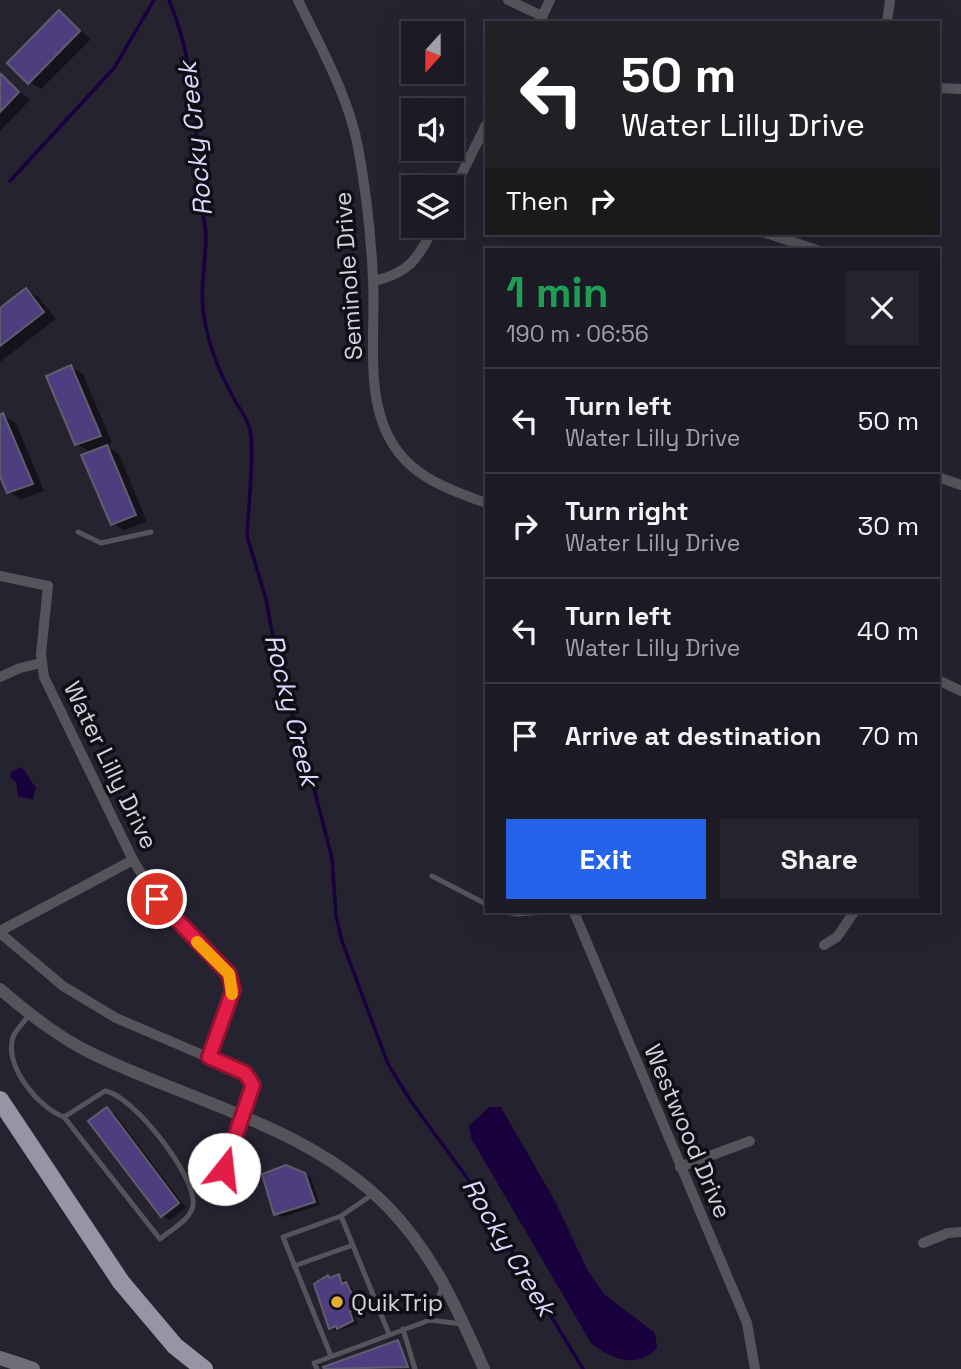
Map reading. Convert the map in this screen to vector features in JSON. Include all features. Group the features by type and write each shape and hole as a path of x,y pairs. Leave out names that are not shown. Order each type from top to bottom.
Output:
{"highway":[{"path":"0,1100 121,1282 175,1346 204,1369"}],"main road":[{"path":"0,1358 33,1369"}],"street":[{"name":"Seminole Drive","path":"299,0 352,120 358,148 374,281 377,401 390,440 405,461 421,475 485,503"},
{"path":"508,0 540,19 550,0"},
{"path":"887,21 890,0"},
{"path":"940,88 961,89"},
{"path":"461,175 485,127"},
{"path":"772,235 811,248"},
{"path":"374,281 410,266 428,238"},
{"path":"940,478 961,485"},
{"name":"Water Lilly Drive","path":"0,576 48,586 41,663 44,677 133,860 157,899 229,974 233,990 209,1057"},
{"path":"0,677 19,668 41,663"},
{"path":"940,681 961,691"},
{"path":"133,860 0,932 63,986 106,1012 245,1073 253,1085 241,1115"},
{"name":"Westwood Drive","path":"574,913 747,1323 755,1369"},
{"path":"824,944 836,937 853,913"},
{"path":"0,989 30,1014 89,1052 241,1115 335,1163 373,1194 412,1236 443,1279 484,1369"},
{"path":"680,1167 750,1142"},
{"path":"922,1243 948,1233 961,1233"}],"lane":[{"path":"79,532 102,543 151,532"},
{"path":"432,876 485,903"},
{"path":"512,913 532,913"},
{"path":"30,1014 13,1036 12,1056 30,1091 52,1113 64,1117 160,1239 188,1217 193,1206 189,1181 136,1109 116,1093 105,1091 64,1117"},
{"path":"220,1187 241,1115"},
{"path":"336,1363 283,1237 341,1216 373,1194"},
{"path":"341,1216 389,1334"},
{"path":"295,1266 353,1245"},
{"path":"430,1320 443,1279"},
{"path":"317,1369 314,1363 430,1320 465,1324"},
{"path":"403,1329 415,1369"},
{"path":"382,1337 385,1345"},
{"path":"365,1344 368,1351"},
{"path":"350,1349 353,1356"}],"shaded area":[{"path":"22,767 36,788 33,799 18,797 16,782 10,778 12,771"},
{"path":"489,1107 501,1107 555,1201 588,1271 605,1295 655,1333 657,1348 650,1355 624,1360 607,1354 591,1343 471,1138 469,1126"}],"building":[{"path":"59,10 80,31 28,84 7,63"},
{"path":"0,75 19,92 0,112"},
{"path":"26,288 44,312 0,346 0,308"},
{"path":"71,365 101,436 75,445 46,376"},
{"path":"3,413 33,484 7,493 0,476 0,415"},
{"path":"107,445 136,515 111,525 81,455"},
{"path":"107,1107 179,1203 161,1217 88,1121"},
{"path":"286,1165 305,1173 315,1202 274,1215 262,1174"},
{"name":"QuikTrip","path":"339,1274 342,1284 346,1282 353,1296 355,1308 350,1312 353,1321 337,1329 336,1326 329,1329 314,1284 328,1275 330,1278"},
{"name":"QuikTrip","path":"398,1340 408,1367 323,1367"}],"waterway":[{"path":"10,181 114,68 154,0"},
{"name":"Rocky Creek","path":"169,0 184,44 195,112 198,188 206,231 202,291 205,323 220,370 250,430 252,465 247,536 266,599 280,676 305,754 332,858 336,916 342,941 388,1064 410,1100 470,1182 583,1369"}],"slow traffic":[{"path":"197,942 229,974 232,994"}],"place":[{"name":"QuikTrip","path":"337,1302"}],"route":[{"path":"157,899 229,974 233,990 209,1057 245,1073 253,1085 231,1142 224,1169"}]}
